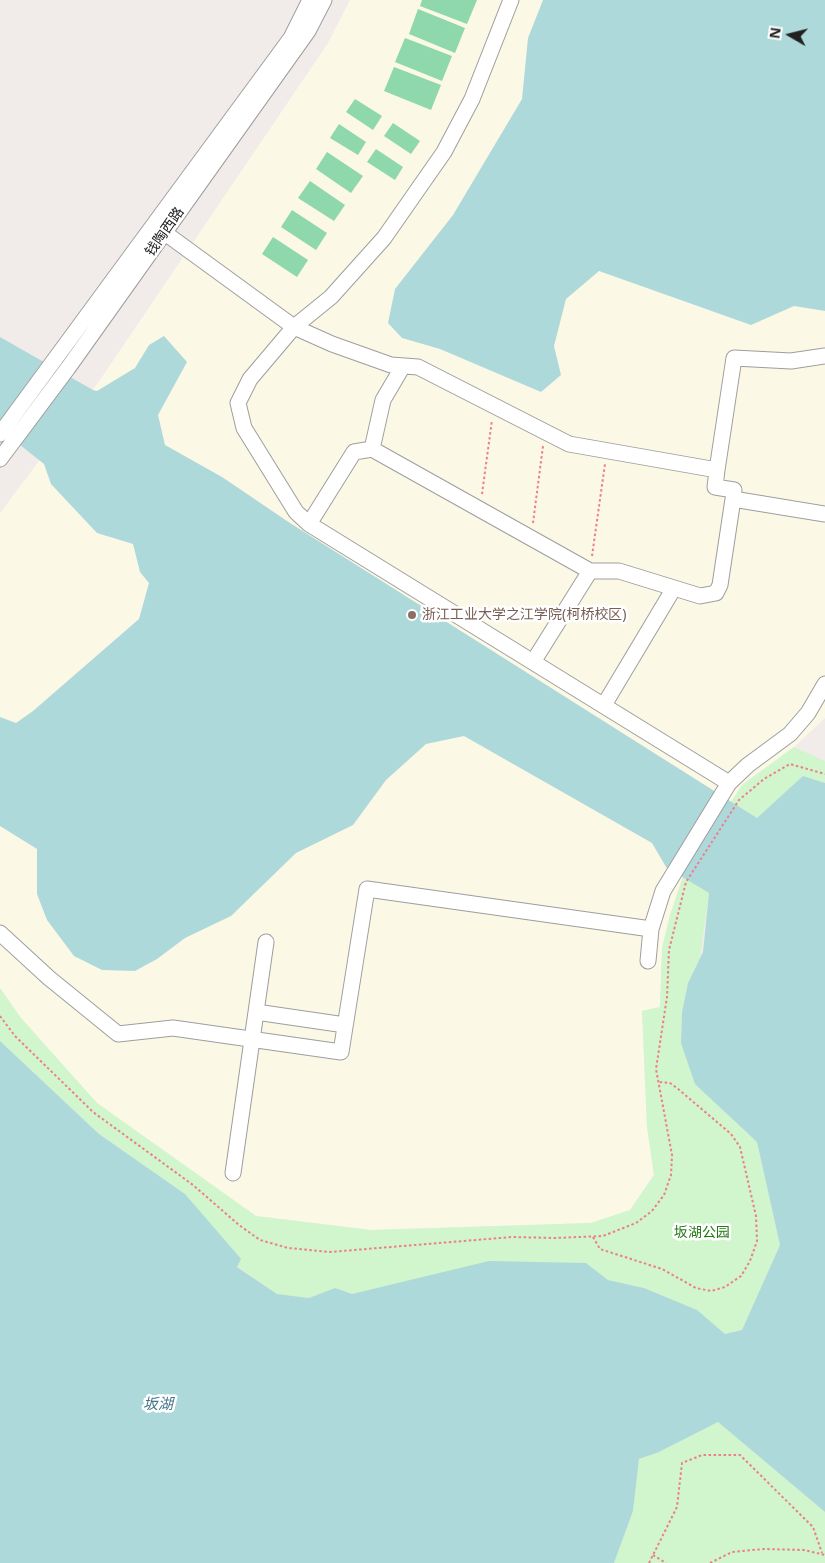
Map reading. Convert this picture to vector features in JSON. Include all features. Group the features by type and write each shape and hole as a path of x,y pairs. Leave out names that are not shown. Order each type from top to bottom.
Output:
{"street":[{"name":"钱陶西路","path":"0,459 5,439 62,364 159,229 291,38 310,0"},
{"name":"钱陶西路","path":"159,229 308,31 324,0"},
{"path":"511,0 472,99 439,160 384,238 361,265 331,297 294,327 250,379 238,403 244,428 296,512 309,524 730,783"},
{"path":"159,229 294,327 390,365 418,367 569,444 717,470"},
{"path":"309,524 354,452 372,449 590,571 620,571 700,596 716,593 720,585 734,490 715,487 734,358 791,361 825,356"},
{"path":"372,449 383,400 403,366"},
{"path":"733,499 825,514"},
{"path":"533,662 590,571"},
{"path":"604,705 674,588"},
{"path":"648,961 651,929 663,891 730,783 756,759 790,734 808,713 825,684"},
{"path":"0,932 49,978 118,1034 173,1028 341,1052 368,889 651,929"},
{"path":"234,1173 266,942"},
{"path":"256,1012 345,1025"}],"path":[{"path":"480,509 494,406"},
{"path":"531,538 545,432"},
{"path":"590,571 607,451"},
{"path":"0,1016 15,1036 93,1112 193,1186 260,1240 288,1248 330,1252 512,1237 593,1237 612,1233 636,1223 652,1211 664,1195 671,1175 672,1155 656,1069 667,996 669,950 686,882 739,800 764,779 790,764 825,774"},
{"path":"593,1237 600,1249 662,1270 696,1288 711,1290 725,1287 741,1276 750,1261 758,1241 756,1216 740,1147 731,1134 677,1088 670,1083 658,1082"},
{"path":"649,1563 677,1507 682,1463 702,1455 740,1455 813,1527 822,1553 825,1556"},
{"path":"710,1563 732,1552 804,1550 822,1553"},
{"path":"654,1554 666,1563"}],"shaded area":[{"name":"浙江工业大学之江学院(柯桥校区)","path":"350,0 825,0 825,718 794,747 742,785 670,915 662,948 660,1007 642,1011 647,1127 654,1175 630,1210 591,1223 371,1230 256,1216 97,1103 21,1018 0,988 0,513 102,377 328,43"}],"green space":[{"path":"422,0 477,0 467,24 420,6"},
{"path":"418,9 465,28 455,53 409,34"},
{"path":"405,38 452,56 442,81 395,62"},
{"path":"394,67 441,85 431,110 384,91"},
{"path":"355,99 382,116 373,130 346,112"},
{"path":"393,123 420,141 411,154 384,136"},
{"path":"339,124 366,142 358,155 330,138"},
{"path":"376,149 403,167 395,180 367,162"},
{"path":"327,152 363,176 351,193 316,169"},
{"path":"310,181 345,205 334,221 298,198"},
{"path":"292,210 327,233 316,250 281,227"},
{"path":"273,237 308,260 297,277 262,254"},
{"name":"坂湖公园","path":"794,747 825,761 825,783 803,777 757,818 740,807 709,893 700,958 688,983 682,1012 681,1043 733,1120 757,1142 780,1245 742,1330 725,1334 696,1310 644,1288 608,1280 586,1263 352,1294 335,1289 309,1298 277,1294 237,1266 185,1194 99,1134 0,1041 0,988 21,1018 97,1103 256,1216 371,1230 591,1223 630,1210 654,1175 647,1127 642,1011 660,1007 662,948 670,915 683,876 742,785"},
{"path":"718,1422 825,1512 825,1563 614,1563 633,1511 639,1459 659,1452"}],"water":[{"path":"543,0 825,0 825,311 794,306 751,325 599,271 566,299 554,346 561,375 541,392 440,349 402,338 388,323 395,289 453,215 522,99 528,38"},
{"name":"坂湖","path":"164,336 187,362 158,415 165,445 222,477 290,523 757,818 803,776 825,783 825,1512 718,1422 659,1452 639,1459 633,1511 614,1563 0,1563 0,1041 99,1134 185,1194 241,1259 237,1267 277,1294 309,1298 335,1288 352,1294 489,1261 586,1263 608,1280 644,1288 697,1310 725,1334 742,1330 780,1245 757,1142 695,1084 681,1043 682,1012 688,983 703,952 709,893 666,867 652,843 464,736 426,744 386,780 353,825 296,853 231,916 185,938 157,959 135,971 102,970 74,956 47,920 37,894 37,849 0,826 0,717 16,723 33,711 139,619 149,583 140,572 133,544 97,533 51,484 44,464 0,429 0,337 97,391 135,368 149,345"}],"place":[{"name":"浙江工业大学之江学院(柯桥校区)","path":"412,615"}]}
